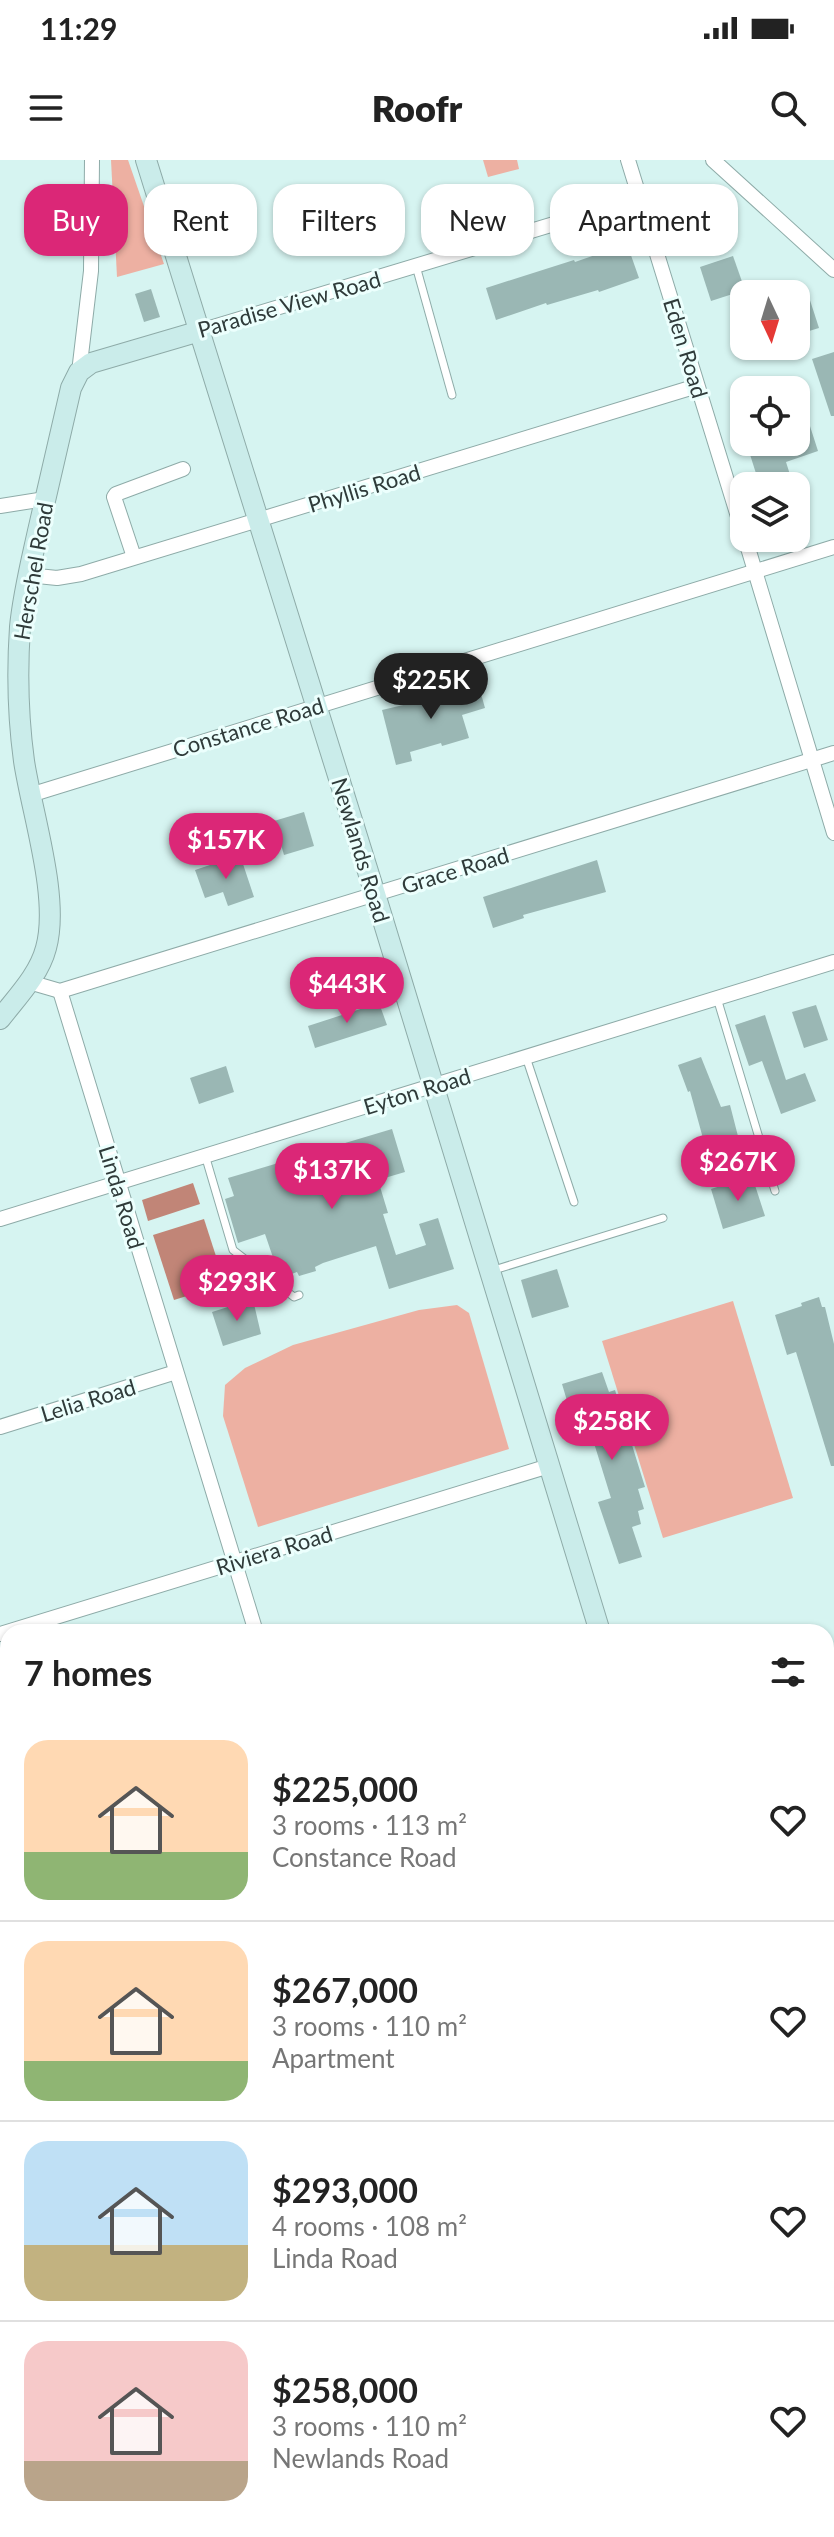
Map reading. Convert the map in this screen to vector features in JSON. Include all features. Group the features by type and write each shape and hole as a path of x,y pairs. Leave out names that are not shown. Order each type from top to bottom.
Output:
{"main road":[{"name":"Newlands Road","path":"146,160 375,894 598,1624"},
{"name":"Paradise View Road","path":"79,372 91,363 200,331"},
{"name":"Herschel Road","path":"0,1019 29,982 46,948 50,911 21,738 20,628 45,499 71,388 79,372"}],"street":[{"name":"Herschel Road","path":"79,372 91,271 92,160"},
{"name":"Eden Road","path":"628,160 636,184"},
{"path":"713,160 834,270"},
{"name":"Paradise View Road","path":"200,331 550,225"},
{"name":"Eden Road","path":"658,256 730,492"},
{"name":"Phyllis Road","path":"28,575 57,578 81,574 697,386"},
{"path":"134,557 114,497 183,469"},
{"path":"0,506 45,499"},
{"name":"Constance Road","path":"30,795 834,547"},
{"name":"Eden Road","path":"749,552 834,833"},
{"name":"Grace Road","path":"60,991 834,753"},
{"name":"Eyton Road","path":"0,1219 834,962"},
{"path":"29,982 60,991"},
{"name":"Linda Road","path":"60,991 253,1624"},
{"name":"Lelia Road","path":"0,1427 176,1372"},
{"name":"Riviera Road","path":"32,1624 549,1466"}],"lane":[{"path":"416,266 452,395"},
{"path":"717,998 775,1191"},
{"path":"526,1057 574,1202"},
{"path":"205,1155 233,1250 294,1297 299,1295"},
{"path":"490,1272 663,1218"}],"shaded area":[{"path":"111,160 128,160 144,206 144,256 161,256 164,264 117,277 116,256 128,256 128,184 112,184"},
{"path":"483,160 517,160 519,169 488,177"},
{"path":"193,1183 200,1204 148,1221 142,1200"},
{"path":"204,1219 225,1284 174,1300 153,1235"},
{"path":"733,1301 793,1498 663,1538 602,1341"},
{"path":"457,1305 469,1313 509,1449 258,1527 223,1416 225,1385 245,1368 293,1345 419,1310"}],"building":[{"path":"592,256 631,256 639,278 496,320 486,288"},
{"path":"733,256 741,280 730,280 730,295 711,301 700,267"},
{"path":"151,289 160,317 144,322 135,294"},
{"path":"810,300 819,328 810,331"},
{"path":"834,352 834,416 831,416 812,359"},
{"path":"810,426 818,451 810,454"},
{"path":"750,456 803,456 786,462 789,472 756,472"},
{"path":"478,683 485,708 462,715 469,738 410,752 412,761 396,765 382,710"},
{"path":"304,812 314,846 284,855 274,821"},
{"path":"240,855 254,897 228,906 223,892 205,898 195,870"},
{"path":"597,860 606,892 523,915 524,918 493,928 483,897"},
{"path":"379,1003 387,1025 315,1048 308,1026"},
{"path":"816,1005 828,1040 804,1048 792,1012"},
{"path":"765,1015 786,1080 805,1073 816,1101 781,1114 762,1061 749,1066 735,1025"},
{"path":"701,1057 721,1107 730,1105 740,1144 707,1153 690,1091 678,1065"},
{"path":"226,1066 234,1092 199,1104 190,1078"},
{"path":"392,1129 405,1172 378,1180 388,1213 383,1214 396,1255 426,1245 419,1224 438,1218 454,1269 389,1289 376,1246 323,1263 315,1267 316,1271 299,1276 297,1272 280,1278 265,1234 238,1243 225,1199 234,1196 228,1178"},
{"path":"752,1176 765,1216 723,1229 711,1189"},
{"path":"557,1269 569,1307 532,1318 521,1280"},
{"path":"819,1297 822,1307 825,1307 834,1344 834,1466 831,1466 796,1352 787,1355 775,1315"},
{"path":"250,1300 254,1304 261,1334 223,1346 212,1312"},
{"path":"602,1372 609,1392 615,1390 645,1487 638,1489 644,1509 638,1511 641,1524 632,1527 642,1557 619,1564 598,1502 611,1498 581,1401 568,1404 562,1384"}]}
